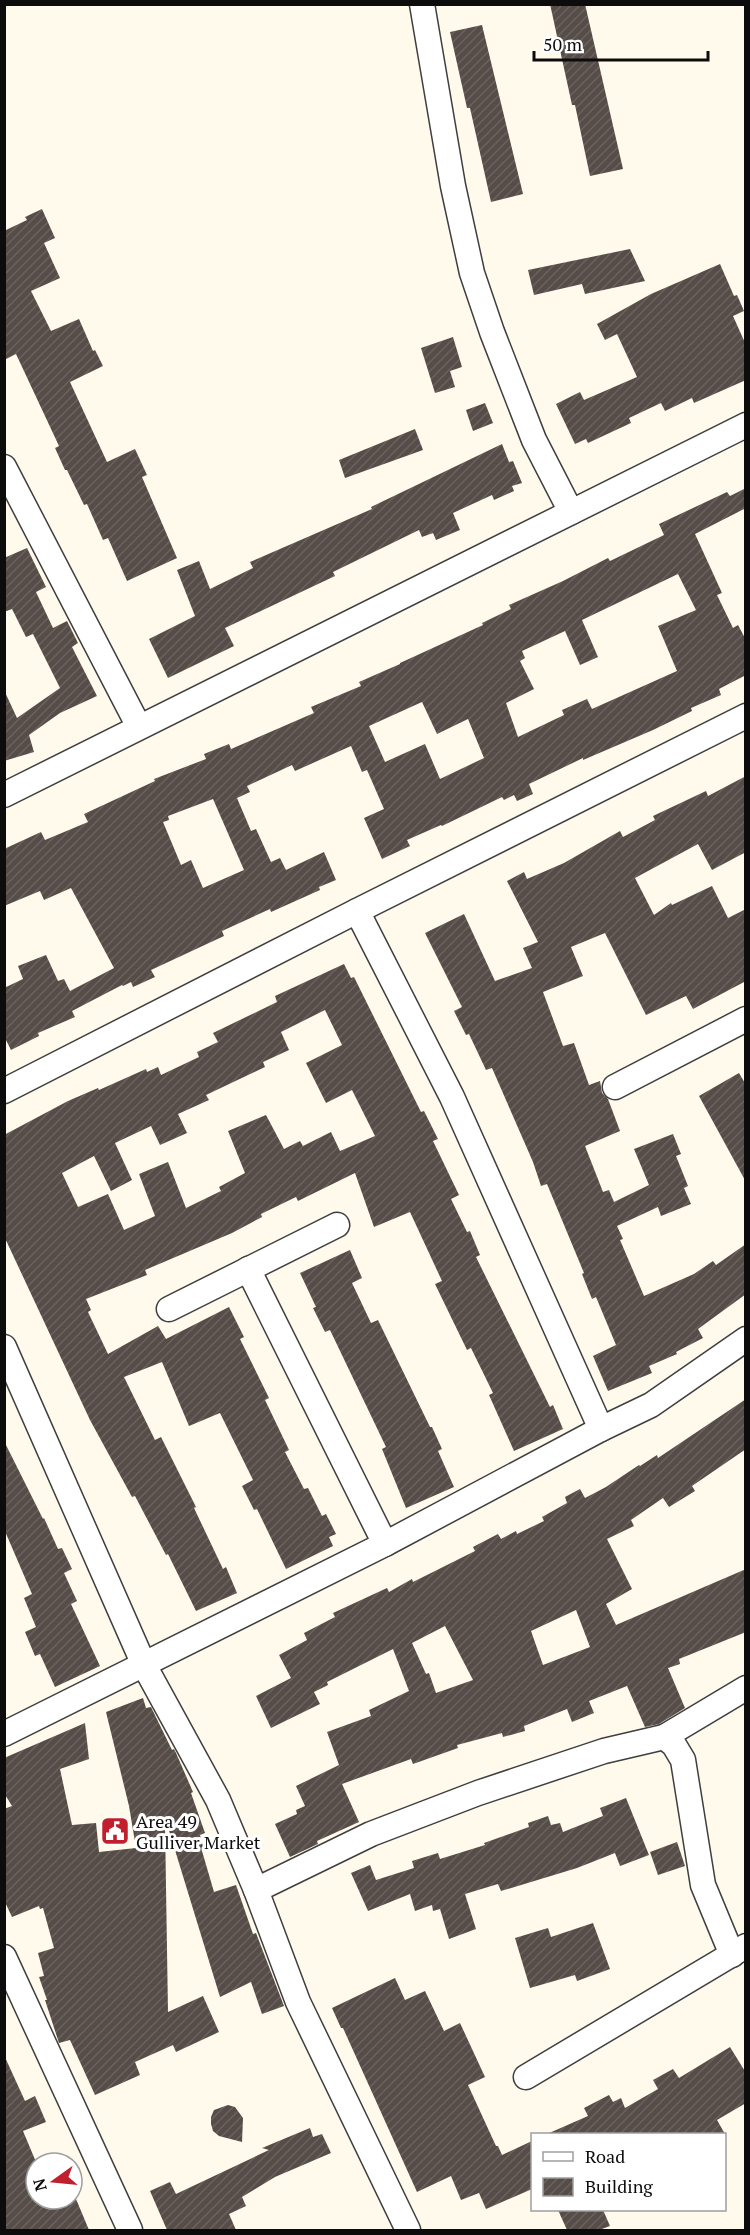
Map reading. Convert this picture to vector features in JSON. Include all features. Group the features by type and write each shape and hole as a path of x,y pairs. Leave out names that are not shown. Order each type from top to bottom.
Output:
{"street":[{"path":"422,4 453,186 472,273 492,333 534,440 571,512"},
{"path":"4,795 746,425"},
{"path":"4,467 12,502 139,727"},
{"path":"4,1091 746,716"},
{"path":"357,911 452,1097 601,1429"},
{"path":"615,1087 746,1018"},
{"path":"169,1309 337,1225"},
{"path":"248,1269 385,1544"},
{"path":"4,1734 385,1544 601,1429 651,1405 746,1340"},
{"path":"4,1347 144,1665 218,1800 256,1890 298,2002 408,2230"},
{"path":"256,1890 370,1834 478,1793 604,1751 664,1737 746,1688"},
{"path":"526,2077 739,1951 703,1885 683,1760 675,1745 664,1737"},
{"path":"4,1957 130,2230"}],"building":[{"path":"550,4 585,4 623,169 590,176"},
{"path":"482,25 523,194 491,202 450,32"},
{"path":"42,209 55,238 44,243 60,278 31,291 51,331 79,319 93,351 95,350 103,366 70,382 107,462 135,449 147,475 142,477 177,558 127,581 108,538 103,540 87,504 84,505 65,470 55,448 59,446 16,354 4,360 4,231 27,220 25,217"},
{"path":"630,249 645,281 585,294 582,284 534,295 528,270"},
{"path":"720,264 734,296 737,295 744,311 733,316 746,345 746,380 694,403 692,398 665,411 661,403 629,418 631,423 588,443 586,439 575,444 556,404 580,392 584,400 637,377 617,334 605,340 597,324 651,294"},
{"path":"453,337 462,367 450,371 455,387 435,393 421,348"},
{"path":"485,403 493,423 473,431 466,410"},
{"path":"415,429 423,450 345,478 339,460"},
{"path":"502,444 509,462 513,461 522,483 512,486 514,491 494,500 492,495 453,513 460,530 436,540 433,533 422,537 419,530 333,572 335,576 225,628 234,646 168,678 149,639 195,616 177,570 199,561 210,589 253,568 250,562 372,509 371,507"},
{"path":"746,488 746,508 695,534 722,593 717,595 733,628 738,625 746,640 746,675 719,689 721,695 691,708 692,711 653,730 583,760 583,758 529,784 533,794 517,801 514,795 504,800 502,797 407,840 410,846 382,859 364,818 384,809 367,770 362,772 351,746 295,771 292,765 247,786 250,792 237,798 251,831 256,829 271,862 280,858 286,870 324,852 336,880 319,887 320,890 271,912 270,909 222,931 224,936 151,970 155,977 133,987 131,982 122,985 72,1011 75,1017 38,1033 39,1036 11,1050 4,1036 4,988 23,979 18,966 46,955 58,981 64,979 70,991 114,968 71,888 44,900 40,891 4,906 4,849 41,832 45,840 88,822 84,814 155,781 154,779 206,759 204,754 229,744 231,749 314,713 311,707 361,686 359,682 483,625 482,623 511,609 509,605 608,558 610,561 664,535 659,524 727,492 730,496","holes":["678,574 696,610 658,626 677,671 592,709 587,699 562,710 564,715 518,737 506,703 534,689 520,661 525,658 522,651 565,631 580,665 598,657 582,620","422,702 437,734 468,719 484,758 440,779 425,744 385,762 369,726","213,799 244,870 203,888 191,860 181,865 163,822 169,820 168,816"]},
{"path":"27,548 46,587 36,592 53,628 67,621 78,643 72,647 97,696 60,713 29,735 34,752 4,761 4,690 17,718 60,688 33,634 26,637 12,609 4,612 4,558"},
{"path":"746,776 746,852 712,870 698,844 635,878 654,915 671,903 672,905 712,886 728,918 746,909 746,981 693,1009 686,996 646,1015 605,933 571,947 583,976 543,992 563,1046 574,1043 589,1085 600,1081 602,1093 608,1099 620,1131 585,1146 603,1192 609,1190 614,1202 649,1185 634,1149 673,1134 681,1154 676,1156 688,1186 684,1188 691,1204 661,1216 658,1207 617,1226 623,1239 620,1240 644,1296 694,1274 713,1261 716,1265 746,1244 746,1294 698,1329 703,1338 676,1352 677,1354 649,1366 652,1373 608,1391 593,1356 616,1345 596,1297 592,1299 582,1274 584,1273 547,1184 541,1186 533,1162 492,1068 486,1070 469,1034 466,1035 454,1011 462,1007 425,933 464,914 495,981 532,968 523,948 538,942 507,881 524,872 527,879 564,863 620,831 623,837 655,820 653,816 706,791 708,796"},
{"path":"344,964 351,978 354,977 421,1112 424,1111 438,1139 433,1141 459,1195 451,1199 467,1232 470,1231 480,1255 476,1257 550,1407 553,1405 563,1429 514,1451 489,1395 493,1393 471,1348 467,1350 435,1284 442,1281 410,1212 374,1227 355,1173 298,1201 296,1197 261,1214 262,1217 232,1233 145,1270 147,1275 86,1299 91,1310 88,1312 108,1354 158,1326 166,1339 229,1307 244,1337 240,1339 269,1398 265,1400 289,1450 285,1452 304,1489 308,1488 322,1516 326,1514 336,1534 329,1537 333,1546 286,1569 257,1509 254,1510 242,1486 253,1480 220,1413 189,1426 162,1362 124,1377 155,1440 161,1437 196,1507 194,1508 223,1569 226,1567 237,1593 196,1611 168,1554 166,1555 135,1496 132,1497 90,1420 4,1236 4,1135 98,1088 99,1090 146,1069 147,1072 158,1067 161,1075 199,1057 197,1052 218,1042 213,1033 277,1002 275,996","holes":["325,1010 342,1045 306,1063 326,1103 352,1090 375,1136 340,1151 331,1132 303,1146 300,1141 284,1149 266,1115 228,1131 245,1173 219,1187 221,1191 186,1208 168,1162 139,1174 155,1216 124,1230 108,1194 78,1207 62,1173 94,1156 111,1191 132,1180 115,1143 151,1126 160,1145 187,1133 178,1114 209,1100 206,1095 265,1067 263,1062 289,1050 281,1032"]},
{"path":"739,1073 746,1085 746,1182 699,1096"},
{"path":"350,1250 362,1278 352,1283 371,1323 378,1320 432,1427 442,1449 438,1451 454,1487 406,1508 382,1449 386,1447 330,1330 325,1332 313,1308 316,1307 300,1273"},
{"path":"746,1399 746,1449 692,1486 695,1491 669,1507 663,1498 631,1520 634,1526 607,1539 632,1589 606,1604 616,1625 746,1569 746,1632 679,1659 680,1664 668,1668 685,1708 659,1724 645,1727 627,1686 589,1701 594,1713 572,1722 567,1709 524,1726 525,1731 503,1737 502,1733 457,1745 458,1748 413,1764 411,1759 342,1784 359,1822 317,1841 318,1844 290,1857 275,1824 297,1814 296,1810 305,1806 296,1786 339,1765 327,1732 371,1716 369,1710 409,1691 393,1649 327,1682 328,1685 314,1692 320,1704 271,1728 256,1696 291,1678 279,1655 307,1640 304,1633 335,1617 333,1613 387,1588 389,1592 412,1579 413,1582 475,1551 473,1547 498,1534 501,1539 516,1531 517,1534 544,1521 542,1517 567,1503 565,1497 580,1489 585,1498 657,1455 658,1458","holes":["576,1610 590,1647 543,1665 531,1631","445,1626 473,1680 436,1693 429,1673 426,1674 412,1643"]},
{"path":"4,1441 58,1549 62,1548 72,1569 64,1573 77,1601 71,1604 100,1666 55,1687 40,1654 35,1656 25,1632 36,1627 24,1598 32,1594 4,1529"},
{"path":"143,1698 146,1708 151,1707 172,1750 174,1749 193,1792 191,1793 205,1833 200,1835 204,1851 202,1851 214,1892 236,1885 253,1934 256,1933 284,2006 262,2014 251,1982 220,1997 167,1824 165,1824 168,2012 203,1996 219,2032 176,2052 173,2045 135,2062 140,2075 95,2095 70,2040 59,2043 45,2000 47,2000 39,1977 44,1976 38,1953 54,1948 43,1908 40,1909 39,1906 12,1917 4,1900 4,1809 12,1806 4,1793 4,1758 85,1723 89,1759 60,1769 72,1825 96,1823 99,1852 136,1848 129,1806 106,1712"},
{"path":"626,1798 649,1855 620,1866 615,1853 577,1868 501,1891 498,1884 465,1894 476,1929 449,1939 440,1909 433,1911 432,1905 415,1911 410,1894 368,1911 351,1873 370,1865 376,1880 414,1868 412,1861 438,1853 440,1859 485,1845 484,1843 529,1827 528,1823 548,1816 551,1825 560,1823 563,1832 603,1816 600,1808"},
{"path":"677,1842 685,1866 658,1875 650,1852"},
{"path":"593,1923 610,1969 577,1981 575,1975 530,1988 515,1938 548,1928 551,1937"},
{"path":"395,1978 405,2000 425,1991 444,2031 460,2023 485,2077 468,2085 502,2155 531,2141 531,2189 486,2209 479,2193 461,2200 451,2176 417,2192 332,2008"},
{"path":"730,2047 746,2073 746,2103 717,2120 724,2133 549,2133 588,2116 584,2108 609,2095 613,2102 621,2098 625,2108 658,2089 653,2080 673,2069 679,2078"},
{"path":"4,2055 25,2101 35,2096 46,2122 23,2131 31,2151 24,2151 24,2211 81,2211 89,2230 4,2230"},
{"path":"228,2105 235,2107 243,2118 242,2142 219,2136 213,2131 211,2117 214,2110"},
{"path":"310,2128 313,2137 322,2134 331,2153 275,2177 242,2197 246,2206 229,2214 236,2230 167,2230 150,2191 170,2182 176,2194 269,2150 262,2148"},
{"path":"558,2211 603,2211 610,2226 599,2230 567,2230"}],"place":[{"name":"Area 49 Gulliver Market","path":"115,1831"}]}
